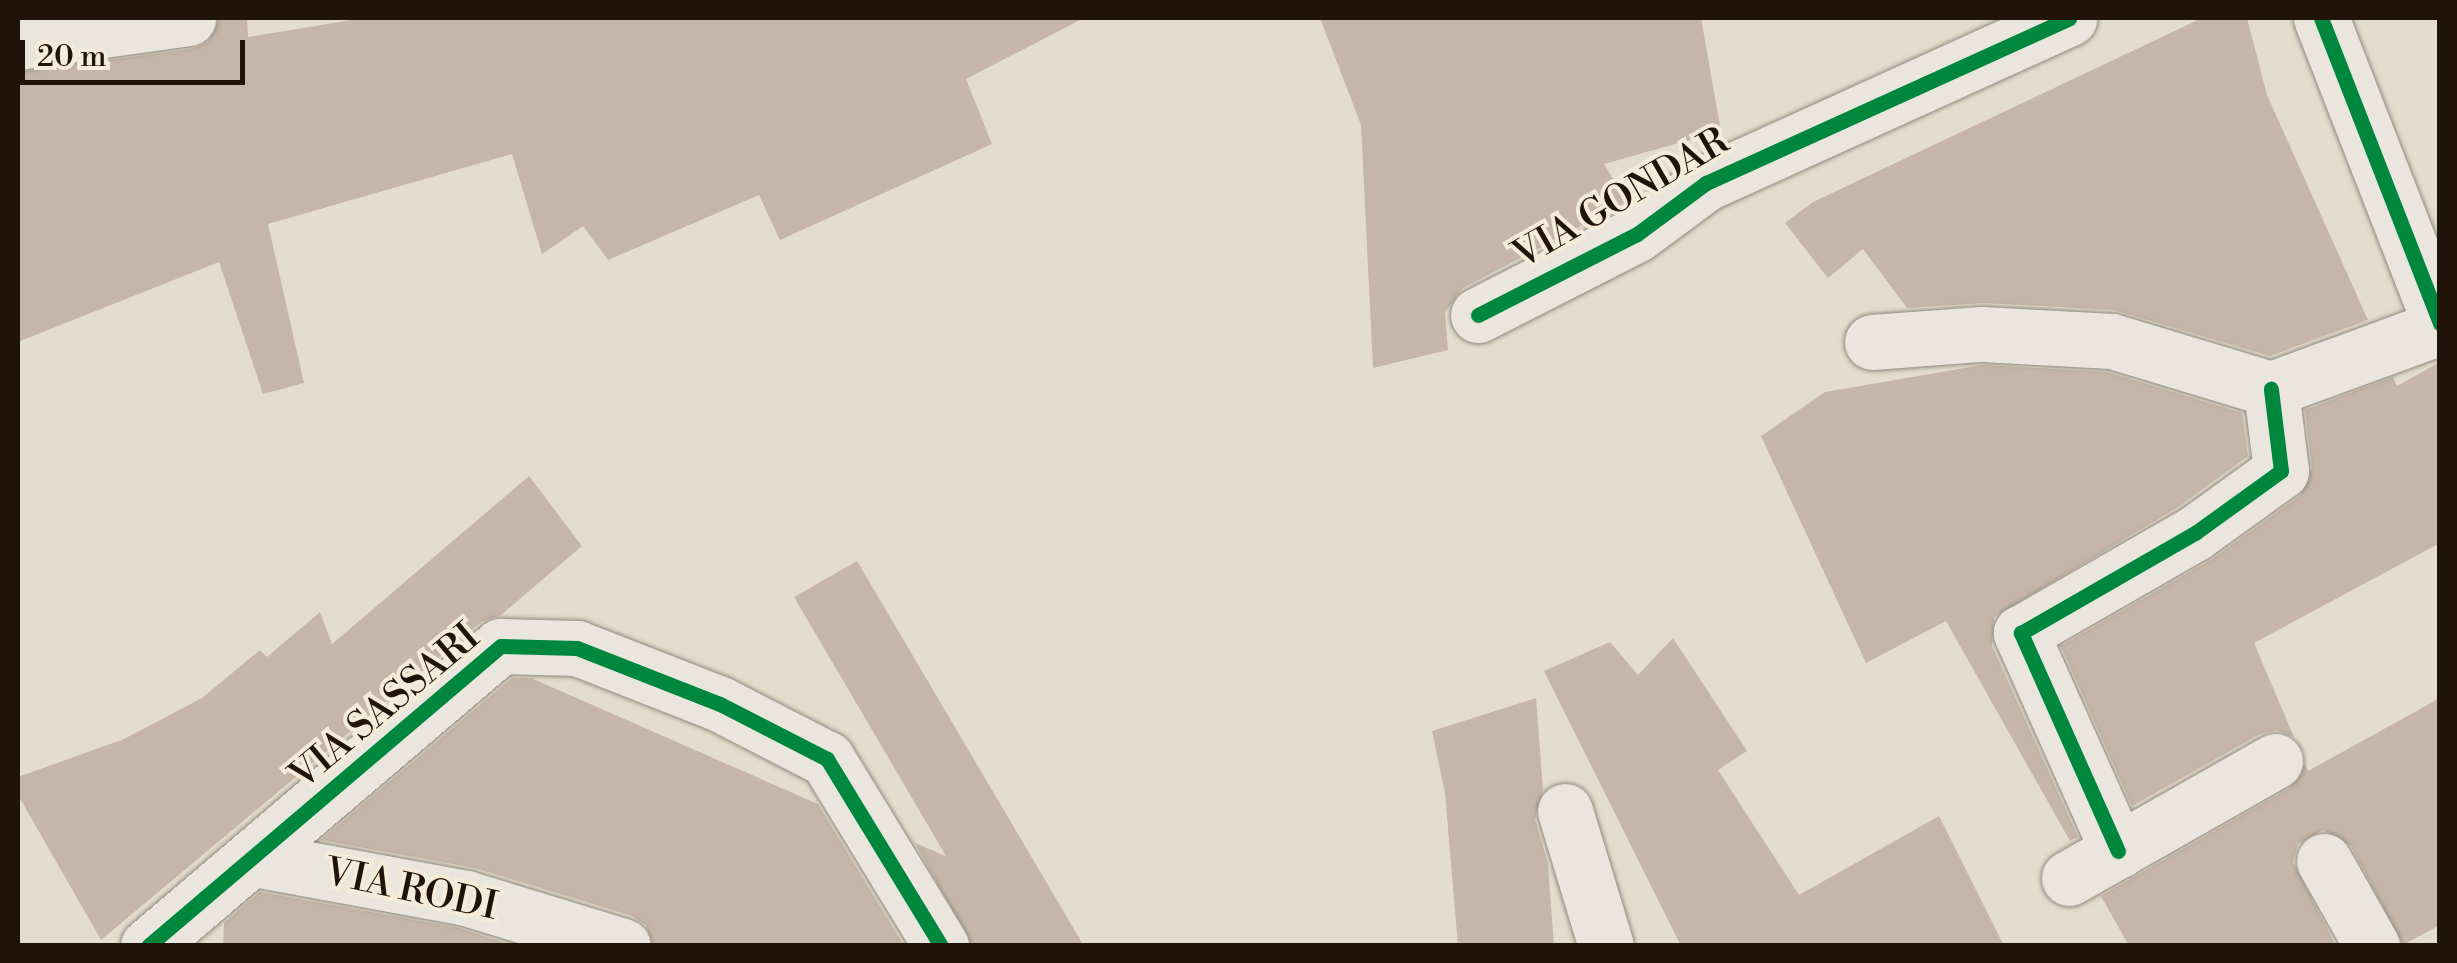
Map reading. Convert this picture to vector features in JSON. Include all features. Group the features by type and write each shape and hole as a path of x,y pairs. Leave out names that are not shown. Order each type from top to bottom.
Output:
{"street":[{"path":"51,31 188,18"},
{"name":"VIA GONDAR","path":"1478,315 1637,234 1706,183 2069,18"},
{"path":"1872,342 1982,334 2112,341 2271,389 2440,326 2321,18"},
{"path":"2118,851 2021,633 2195,532 2281,471 2271,389"},
{"name":"VIA SASSARI","path":"148,946 501,646 577,648 720,704 827,759 941,946"},
{"path":"2069,878 2275,761"},
{"path":"1565,810 1606,946"},
{"name":"VIA RODI","path":"254,859 466,898 623,946"},
{"path":"2324,861 2372,946"}],"building":[{"path":"219,18 247,18 248,37 364,18 1084,18 966,79 992,144 780,240 759,195 608,260 583,226 542,254 512,154 268,224 304,383 263,394 219,262 18,342 18,72 192,49 208,42"},
{"path":"1320,18 1701,18 1721,131 1604,164 1627,202 1463,288 1445,312 1448,350 1373,368 1361,125"},
{"path":"2202,18 2247,18 2267,95 2368,320 2270,356 2114,310 1984,303 1907,308 1863,249 1828,278 1785,223 1813,202"},
{"path":"2440,362 2440,543 2254,643 2294,737 2276,730 2260,734 2132,806 2061,646 2211,560 2300,496 2312,468 2305,410 2393,377 2397,386"},
{"path":"1982,365 2107,372 2242,413 2248,456 2178,507 1994,617 1992,646 2078,837 2070,841 1946,621 1866,663 1761,436 1825,392"},
{"path":"529,476 582,546 501,615 481,622 101,940 18,795 18,777 124,739 202,698 260,650 267,657 320,612 332,644"},
{"path":"857,561 1084,946 972,946 915,843 946,856 794,597"},
{"path":"1673,638 1747,751 1718,770 1799,895 1939,816 2004,946 1681,946 1544,671 1610,642 1638,675"},
{"path":"512,678 531,678 818,804 904,946 653,946 646,925 632,916 475,868 321,840"},
{"path":"1536,698 1543,789 1535,819 1548,864 1554,946 1458,946 1445,793 1432,731"},
{"path":"2440,698 2440,925 2403,945 2351,846 2323,830 2298,844 2293,862 2336,946 2129,946 2101,896 2290,788 2305,764 2308,771"},
{"path":"260,892 459,928 514,946 223,946 224,923"}],"cycle path":[{"path":"1478,315 1637,234 1706,183 2069,18"},
{"path":"2321,18 2440,324"},
{"path":"2118,851 2021,633 2195,533 2281,471 2271,389"},
{"path":"148,946 501,646 577,648 720,704 827,759 941,946"}]}
